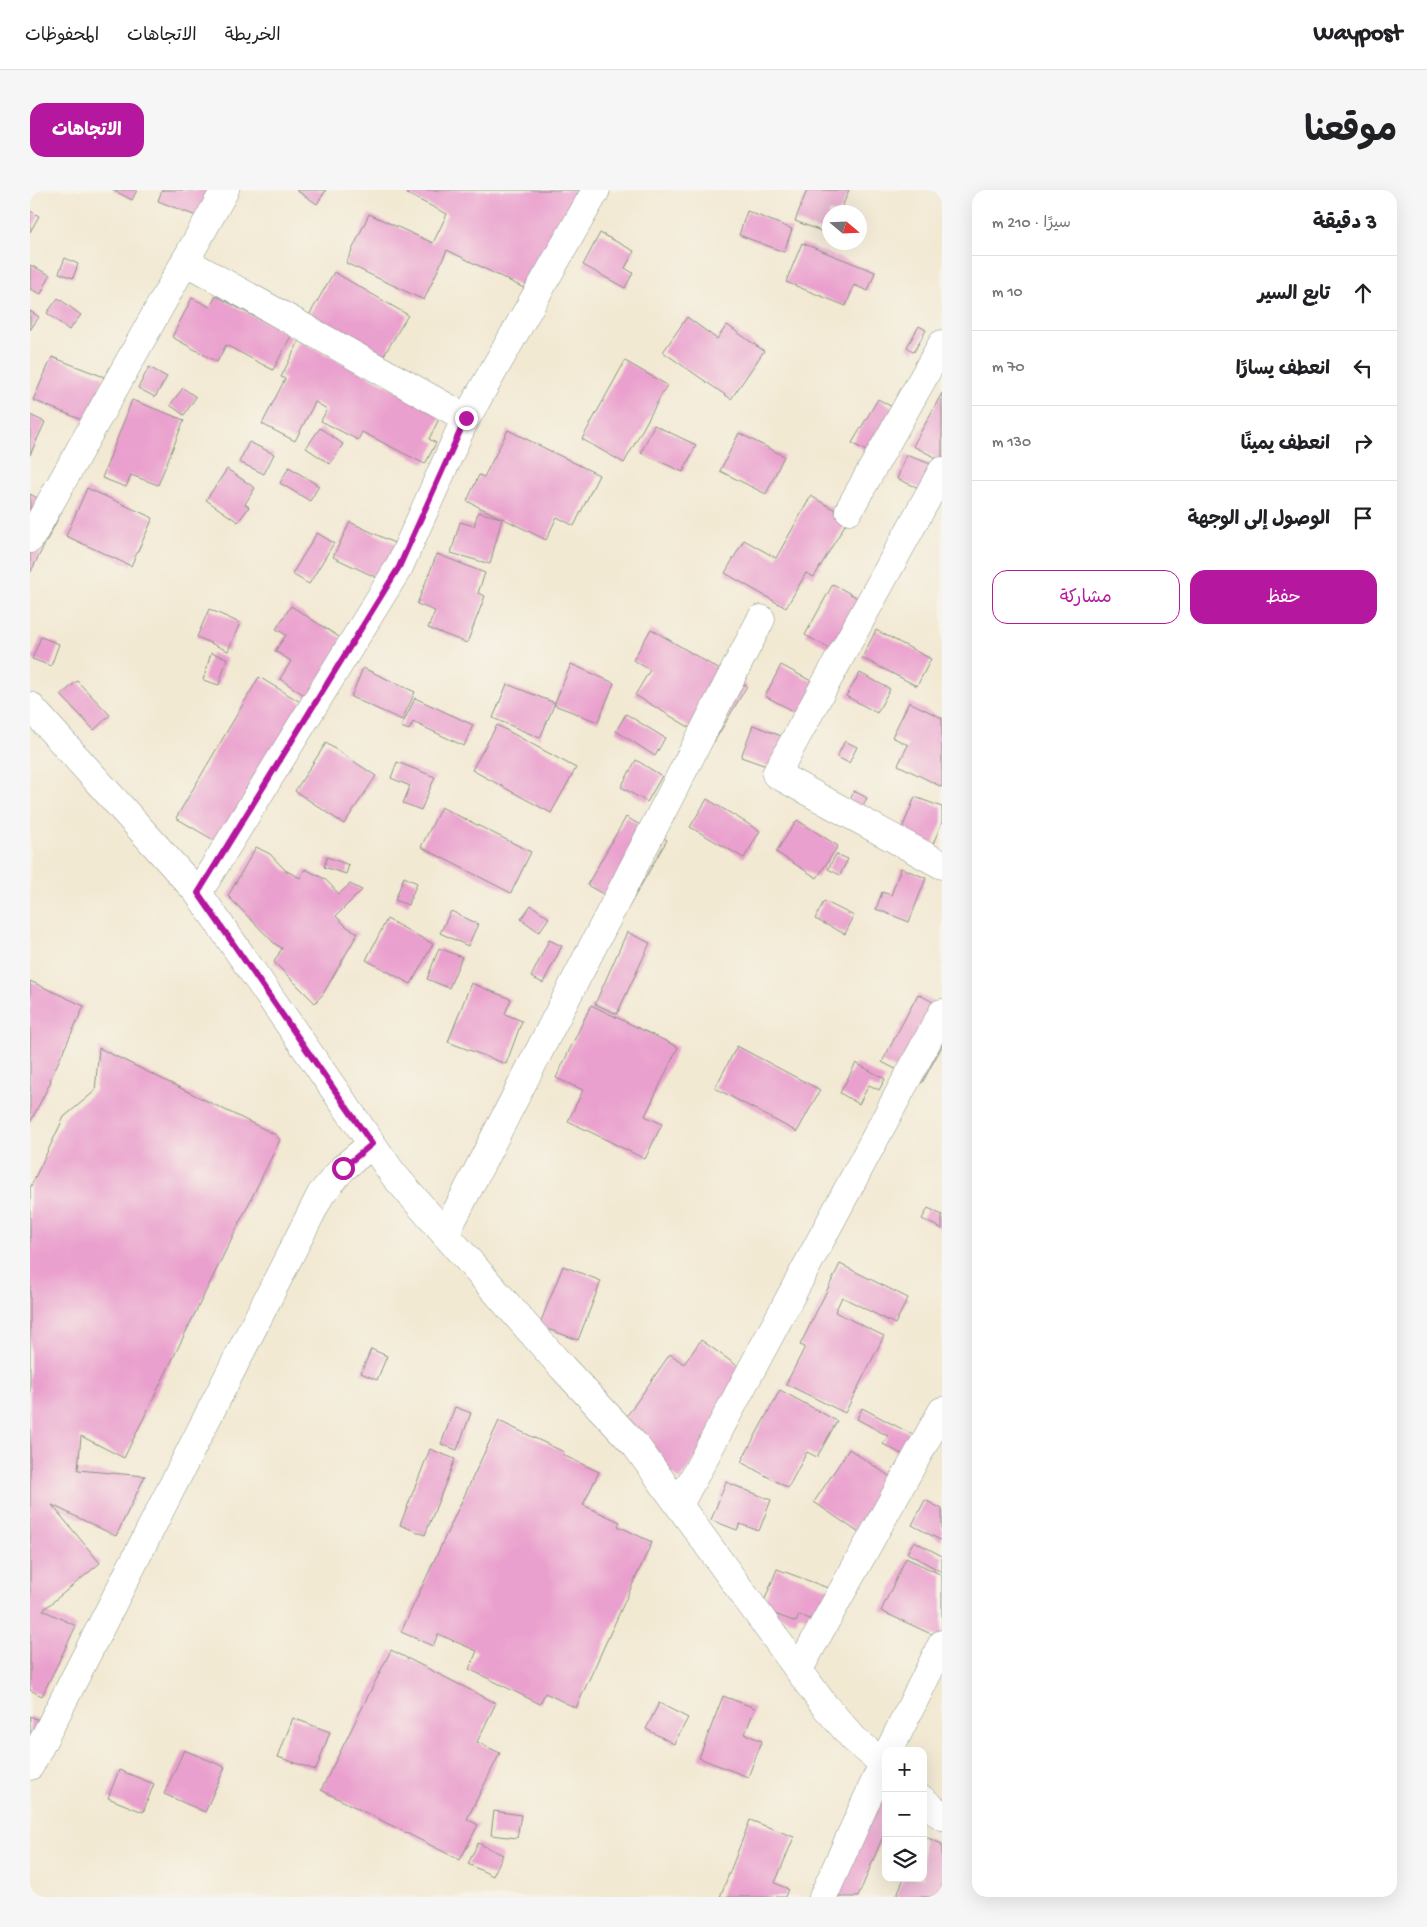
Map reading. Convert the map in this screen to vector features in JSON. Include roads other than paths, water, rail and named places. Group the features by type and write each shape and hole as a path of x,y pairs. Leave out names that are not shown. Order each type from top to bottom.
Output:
{"street":[{"path":"30,539 225,190"},
{"path":"198,893 399,567 466,418 596,190"},
{"path":"185,261 466,418"},
{"path":"848,510 942,344"},
{"path":"942,471 776,774 942,865"},
{"path":"444,1234 761,619"},
{"path":"30,706 198,893 393,1174 563,1368 636,1446 824,1705 854,1738 882,1756"},
{"path":"679,1505 942,1013"},
{"path":"30,1766 322,1194 343,1168 372,1144"},
{"path":"798,1669 942,1411"},
{"path":"892,1747 942,1644"},
{"path":"823,1897 882,1768"},
{"path":"927,1803 942,1816"}]}
